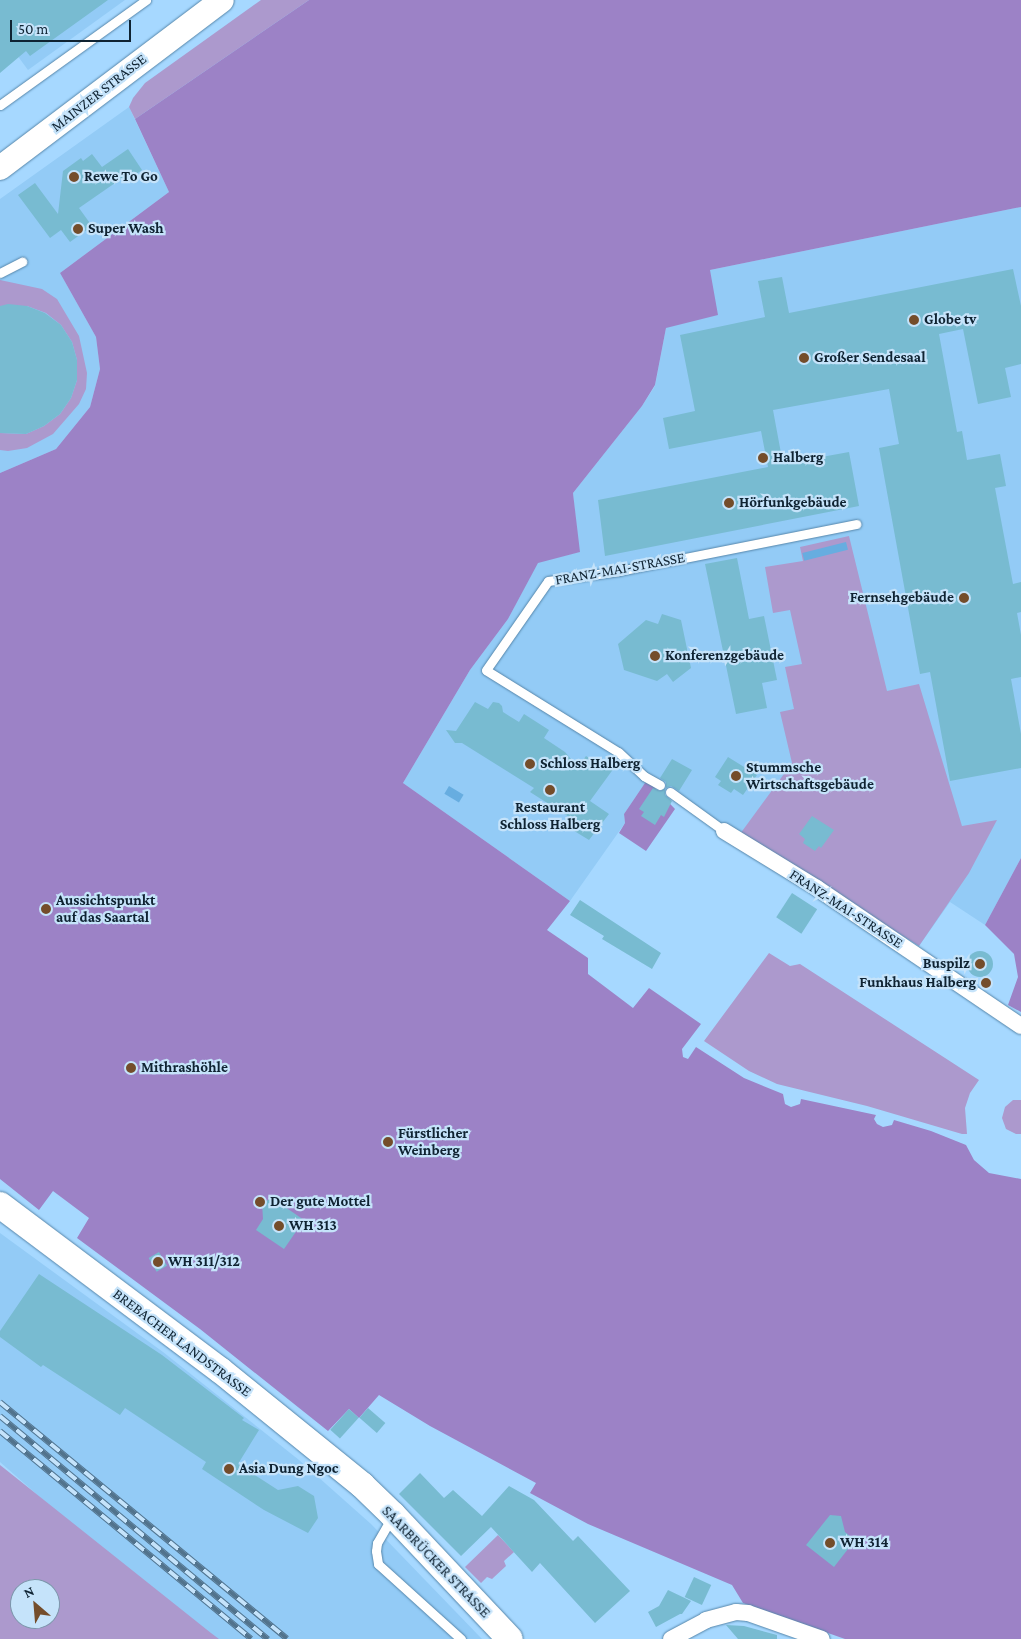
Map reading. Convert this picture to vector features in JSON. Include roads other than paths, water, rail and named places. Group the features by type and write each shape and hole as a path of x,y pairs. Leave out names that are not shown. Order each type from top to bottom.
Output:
{"main road":[{"name":"MAINZER STRASSE","path":"0,168 214,2"},
{"name":"BREBACHER LANDSTRASSE","path":"0,1205 220,1370 362,1485"},
{"name":"SAARBRÜCKER STRASSE","path":"362,1485 393,1515 510,1639"}],"street":[{"name":"FRANZ-MAI-STRASSE","path":"724,831 824,893 1021,1026"},
{"path":"671,1639 706,1620 736,1612 748,1613 822,1639"}],"lane":[{"path":"0,105 146,0"},
{"path":"0,273 22,262"},
{"name":"FRANZ-MAI-STRASSE","path":"660,785 644,776 618,752 486,670 548,581 619,571 856,524"},
{"name":"FRANZ-MAI-STRASSE","path":"670,792 724,831"},
{"path":"393,1515 377,1543 378,1564 462,1639"}],"railway":[{"path":"0,1402 287,1639"},
{"path":"0,1416 268,1639"},
{"path":"0,1431 251,1639"}],"place":[{"name":"Rewe To Go","path":"74,177"},
{"name":"Super Wash","path":"78,229"},
{"name":"Globe tv","path":"914,320"},
{"name":"Großer Sendesaal","path":"804,358"},
{"name":"Halberg","path":"763,458"},
{"name":"Hörfunkgebäude","path":"729,503"},
{"name":"Fernsehgebäude","path":"964,598"},
{"name":"Konferenzgebäude","path":"655,656"},
{"name":"Schloss Halberg","path":"530,764"},
{"name":"Stummsche Wirtschaftsgebäude","path":"736,776"},
{"name":"Restaurant Schloss Halberg","path":"550,790"},
{"name":"Aussichtspunkt auf das Saartal","path":"46,909"},
{"name":"Buspilz","path":"980,964"},
{"name":"Funkhaus Halberg","path":"986,983"},
{"name":"Mithrashöhle","path":"131,1068"},
{"name":"Fürstlicher Weinberg","path":"388,1142"},
{"name":"Der gute Mottel","path":"260,1202"},
{"name":"WH 313","path":"279,1226"},
{"name":"WH 311/312","path":"158,1262"},
{"name":"Asia Dung Ngoc","path":"229,1469"},
{"name":"WH 314","path":"830,1543"}]}
